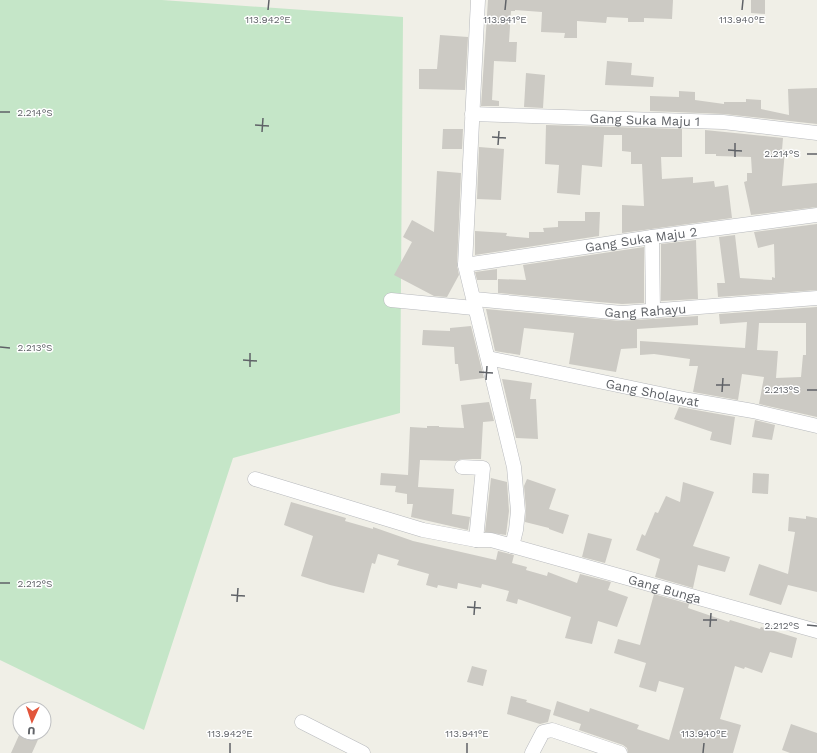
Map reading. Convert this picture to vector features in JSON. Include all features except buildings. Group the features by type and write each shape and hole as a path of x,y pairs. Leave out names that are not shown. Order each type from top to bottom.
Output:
{"street":[{"path":"478,0 465,265 514,468 518,510 516,530 512,546"},
{"name":"Gang Suka Maju 1","path":"472,114 723,122 817,133"},
{"name":"Gang Suka Maju 2","path":"465,265 652,237 817,215"},
{"path":"652,237 654,311"},
{"name":"Gang Rahayu","path":"391,300 474,303 622,313 817,298"},
{"name":"Gang Sholawat","path":"488,358 689,400 753,411 817,426"},
{"path":"462,467 483,468 476,540"},
{"name":"Gang Bunga","path":"255,479 424,530 476,540 491,540 817,631"},
{"path":"302,722 363,753"},
{"path":"532,753 542,732 547,730 552,730 620,753"}],"green space":[{"path":"0,0 162,0 403,17 400,413 233,458 144,730 0,660"}]}
